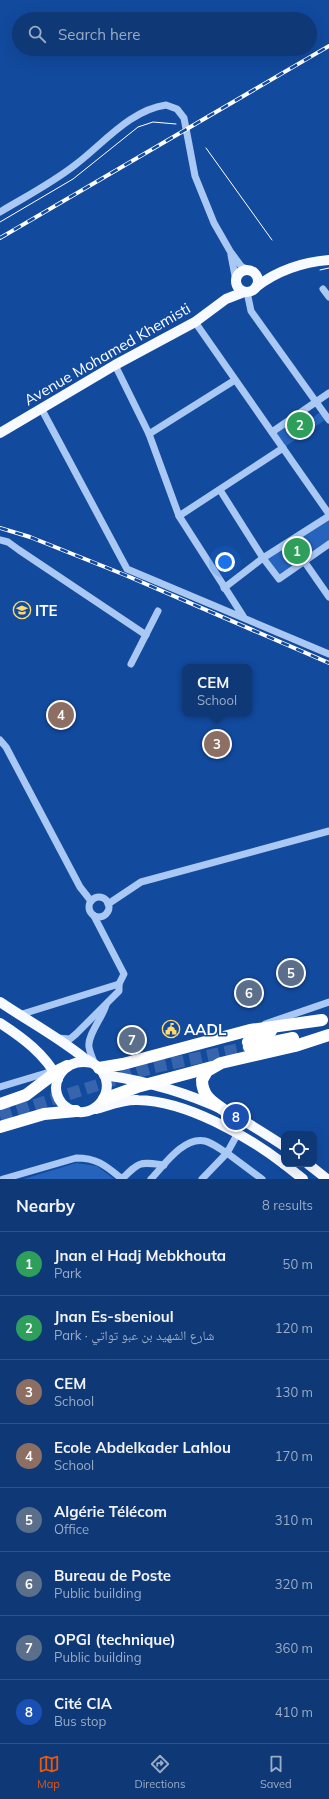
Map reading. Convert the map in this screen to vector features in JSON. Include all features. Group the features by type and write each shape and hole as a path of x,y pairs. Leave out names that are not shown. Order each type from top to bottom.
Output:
{"highway":[{"path":"98,1068 249,1040 325,1019"},
{"path":"249,1040 329,1033"},
{"path":"104,1099 126,1090 213,1066 295,1046 329,1033"},
{"path":"0,1104 26,1095 67,1066"},
{"path":"213,1066 203,1075 202,1086 207,1098 228,1112"},
{"path":"0,1127 44,1114 76,1111"}],"main road":[{"path":"226,299 252,290 284,270 317,261 329,260"},
{"path":"226,299 240,272 253,273 268,279"},
{"path":"253,273 257,282 256,287"},
{"path":"236,282 238,287 245,292"},
{"name":"Avenue Mohamed Khemisti","path":"0,433 115,365 195,322 226,299"},
{"path":"0,1002 57,1038 98,1068 107,1083 104,1099 92,1110"},
{"path":"0,1023 37,1050 55,1075 58,1096 69,1108 76,1111 85,1112 127,1100 158,1102 197,1114 238,1133 281,1162"},
{"path":"67,1066 79,1062 182,1093 228,1112 281,1144"},
{"path":"288,1167 303,1179"},
{"path":"312,1167 327,1179"}],"street":[{"path":"0,212 76,165 134,118 145,112 166,105 177,109 184,118 195,176 214,223 230,251 241,266 253,273"},
{"path":"230,251 236,282"},
{"path":"323,289 329,297"},
{"path":"245,292 252,311 329,420"},
{"path":"195,322 329,515 263,558 224,588"},
{"path":"115,365 149,434 179,516 243,616"},
{"path":"149,434 235,380"},
{"path":"272,432 329,393"},
{"path":"41,408 127,568 243,616 329,654"},
{"path":"179,516 283,448"},
{"path":"220,490 263,558 279,579 329,544"},
{"path":"0,540 8,542 146,635"},
{"path":"304,561 329,597"},
{"path":"131,664 158,611"},
{"path":"0,740 6,746 80,886 91,901"},
{"path":"108,904 141,882 329,831"},
{"path":"57,1038 70,1039 119,991 119,984 124,974 89,909 91,901 98,897 106,900 108,910 105,914 100,917 94,916"},
{"path":"19,1015 119,984"},
{"path":"249,1040 329,1002"},
{"path":"98,1068 89,1047 89,1041 104,1014 106,1005"},
{"path":"0,1087 55,1075"},
{"path":"202,1179 227,1153 238,1133"},
{"path":"151,1179 186,1144 196,1141 206,1141 227,1153 262,1179"},
{"path":"3,1179 76,1158 87,1158 98,1161 122,1179 136,1165 141,1163 164,1165"}],"shaded area":[{"path":"305,410 312,418 322,411 328,418 283,448 272,432"},
{"path":"329,516 329,544 279,579 263,558"},
{"path":"76,1163 97,1166 114,1179 24,1179"}],"tunnel":[{"path":"0,1116 151,1068 249,1047"}],"tram line":[{"path":"0,222 73,179 138,127 153,122 176,124"},
{"path":"206,148 272,240"},
{"path":"320,270 329,268"}],"railway":[{"path":"317,53 329,46"},
{"path":"0,238 312,56"},
{"path":"0,528 30,537 125,575 329,663"}],"place":[{"name":"Jnan Es-sbenioul","path":"300,425"},
{"name":"Jnan el Hadj Mebkhouta","path":"297,551"},
{"name":"ITE","path":"22,610"},
{"name":"Ecole Abdelkader Lahlou","path":"61,715"},
{"name":"CEM","path":"217,744"},
{"name":"Algérie Télécom","path":"291,973"},
{"name":"Bureau de Poste","path":"249,993"},
{"name":"AADL","path":"171,1029"},
{"name":"OPGI (technique)","path":"132,1040"},
{"name":"Cité CIA","path":"236,1117"}]}
